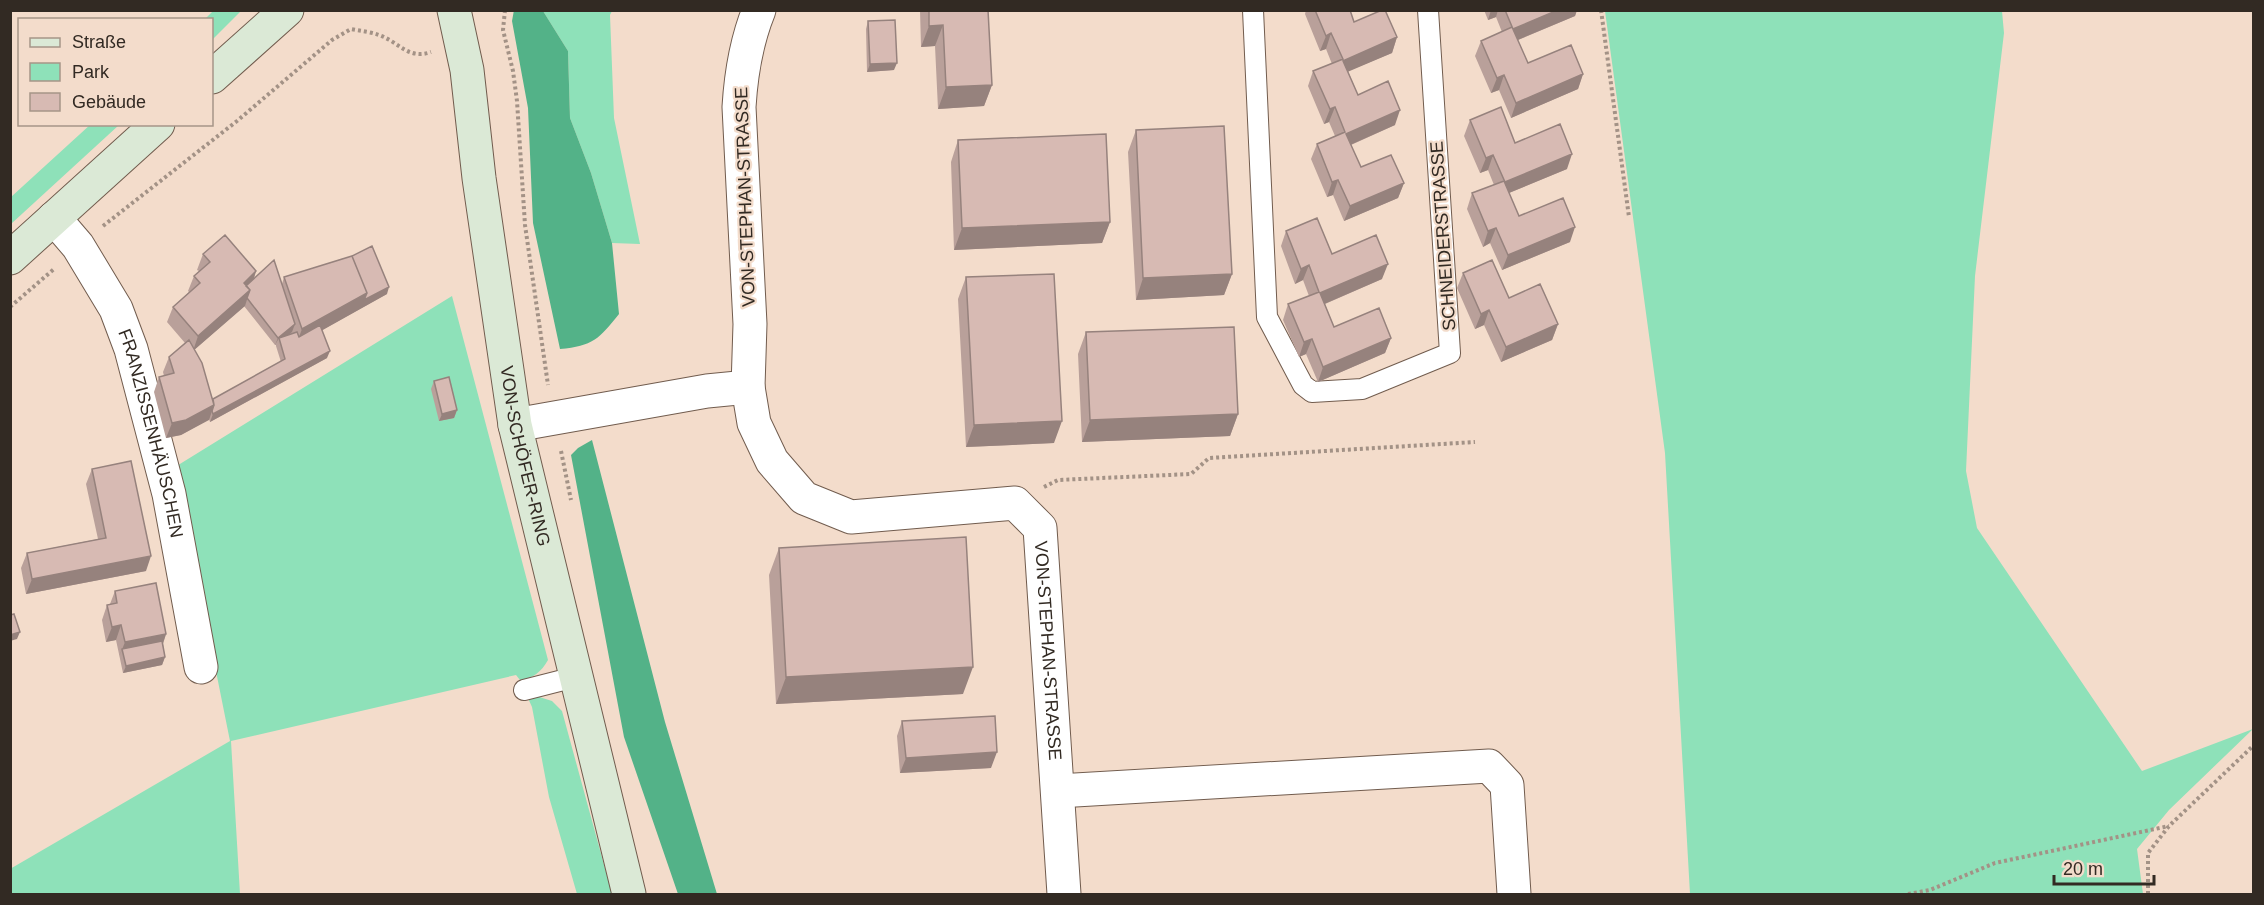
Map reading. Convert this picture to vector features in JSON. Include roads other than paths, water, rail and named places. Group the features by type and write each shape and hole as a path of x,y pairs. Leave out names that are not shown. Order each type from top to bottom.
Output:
{"main road":[{"path":"213,76 287,10"},
{"name":"VON-SCHÖFER-RING","path":"457,26 467,70 479,178 515,425 629,894"},
{"path":"10,258 156,126"}],"street":[{"name":"VON-STEPHAN-STRASSE","path":"759,10 741,72 739,107 750,324 748,387 754,423 772,461 804,498 851,517 1015,503 1040,528 1064,894"},
{"name":"FRANZISSENHÄUSCHEN","path":"54,218 78,246 116,309 131,349 159,448 201,667"},
{"path":"515,425 707,391 748,387"},
{"path":"1058,791 1489,766 1507,785 1514,894"}],"lane":[{"name":"SCHNEIDERSTRASSE","path":"1253,10 1267,317 1303,385 1312,392 1362,389 1450,352 1428,10"},
{"path":"524,690 575,677"}]}
